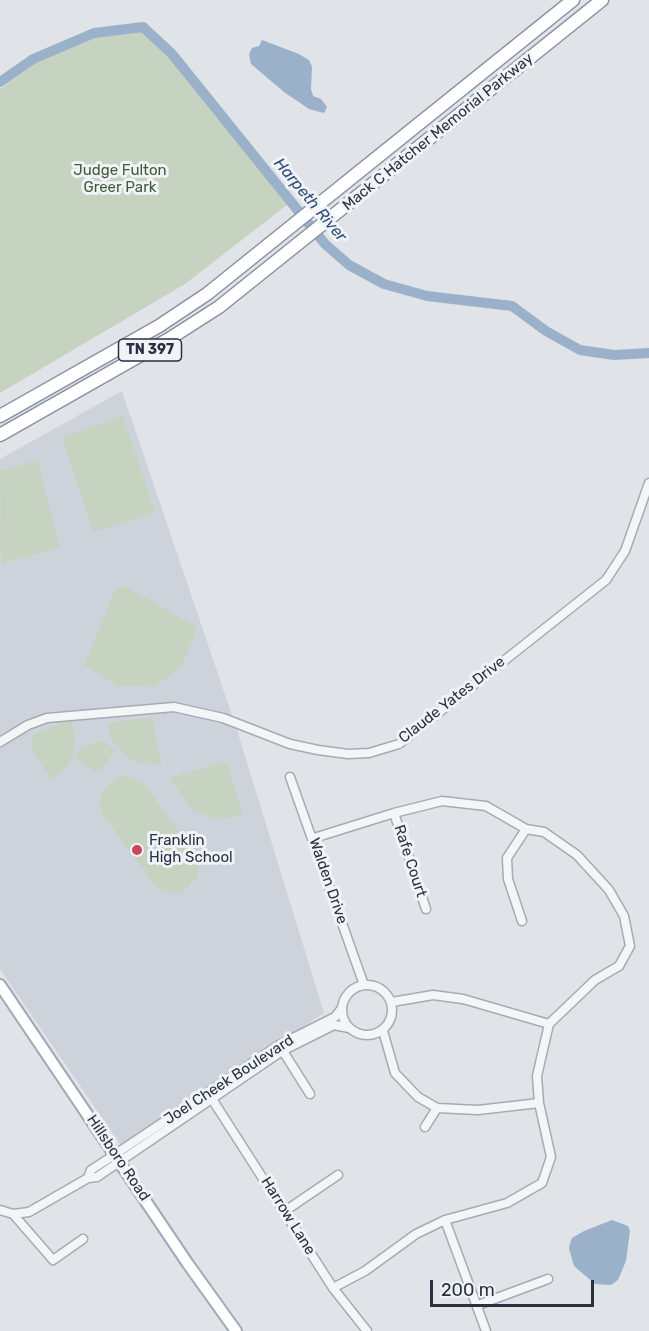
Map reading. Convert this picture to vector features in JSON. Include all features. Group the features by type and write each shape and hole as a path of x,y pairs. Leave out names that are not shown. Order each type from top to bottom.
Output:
{"highway":[{"name":"Mack C Hatcher Memorial Parkway","path":"0,416 185,309 280,236 573,0"},
{"name":"Mack C Hatcher Memorial Parkway","path":"0,435 179,333 219,307 292,251 602,0"}],"main road":[{"name":"Hillsboro Road","path":"0,985 118,1157 184,1259 236,1331"}],"street":[{"name":"Claude Yates Drive","path":"0,742 28,725 47,718 174,707 224,718 290,744 318,750 348,754 369,753 399,744 606,580 625,551 649,483"},
{"name":"Walden Drive","path":"290,777 314,838 364,985"},
{"path":"314,838 394,813 442,801 486,806 526,829 544,832 577,855 596,874 624,916 630,946 618,966 595,980 549,1024 537,1076 539,1102 551,1157 542,1183 507,1203 445,1220 416,1234 365,1271 333,1288"},
{"name":"Rafe Court","path":"394,813 426,909"},
{"path":"522,921 508,879 507,858 526,829"},
{"path":"364,985 381,989 392,1002 392,1017 383,1031 369,1036 357,1034 349,1028 342,1017 342,1008 351,991 364,985"},
{"path":"392,1002 433,995 443,996 462,999 549,1024"},
{"name":"Joel Cheek Boulevard","path":"13,1214 30,1212 88,1178 91,1170 118,1157 146,1139 281,1048 335,1017 342,1008"},
{"name":"Joel Cheek Boulevard","path":"146,1139 212,1099 281,1048 334,1025 349,1028"},
{"path":"383,1031 395,1073 418,1097 437,1108 478,1110 539,1102"},
{"path":"281,1048 310,1094"},
{"name":"Harrow Lane","path":"212,1099 333,1288 367,1331"},
{"path":"425,1127 437,1108"},
{"path":"285,1211 338,1175"},
{"path":"0,1210 13,1214 54,1260 82,1239"},
{"path":"445,1220 486,1331"},
{"path":"478,1305 548,1279"}],"shaded area":[{"name":"Franklin High School","path":"122,391 237,730 324,1013 122,1147 0,969 0,459"}],"green space":[{"name":"Judge Fulton Greer Park","path":"143,27 172,54 230,125 287,205 185,284 0,393 0,89 35,63 110,31"},
{"path":"123,416 155,513 93,532 62,437"},
{"path":"37,460 60,547 1,564 0,471"},
{"path":"125,586 197,627 183,665 155,687 118,686 84,665 116,588"},
{"path":"152,717 161,764 130,760 112,741 107,723"},
{"path":"71,720 75,735 74,753 68,765 51,780 30,746 33,734"},
{"path":"99,741 107,743 115,751 102,769 95,772 77,759 76,755 81,748"},
{"path":"224,762 228,765 243,815 217,820 192,810 170,778"},
{"path":"125,775 143,782 196,855 199,868 197,878 184,891 174,894 156,887 103,815 100,807 102,790 118,777"}],"water":[{"path":"262,40 309,60 312,67 311,89 313,96 321,99 327,107 324,113 309,109 284,92 251,64 249,54 252,48 259,46"},
{"path":"612,1220 628,1226 630,1231 626,1261 618,1280 611,1285 595,1284 574,1266 569,1249 570,1243 572,1238 584,1231"}],"waterway":[{"name":"Harpeth River","path":"0,82 33,59 94,33 143,27 172,54 325,244 349,265 384,284 427,296 512,306 546,331 580,350 614,355 649,353"}],"place":[{"name":"Franklin High School","path":"137,850"}]}
